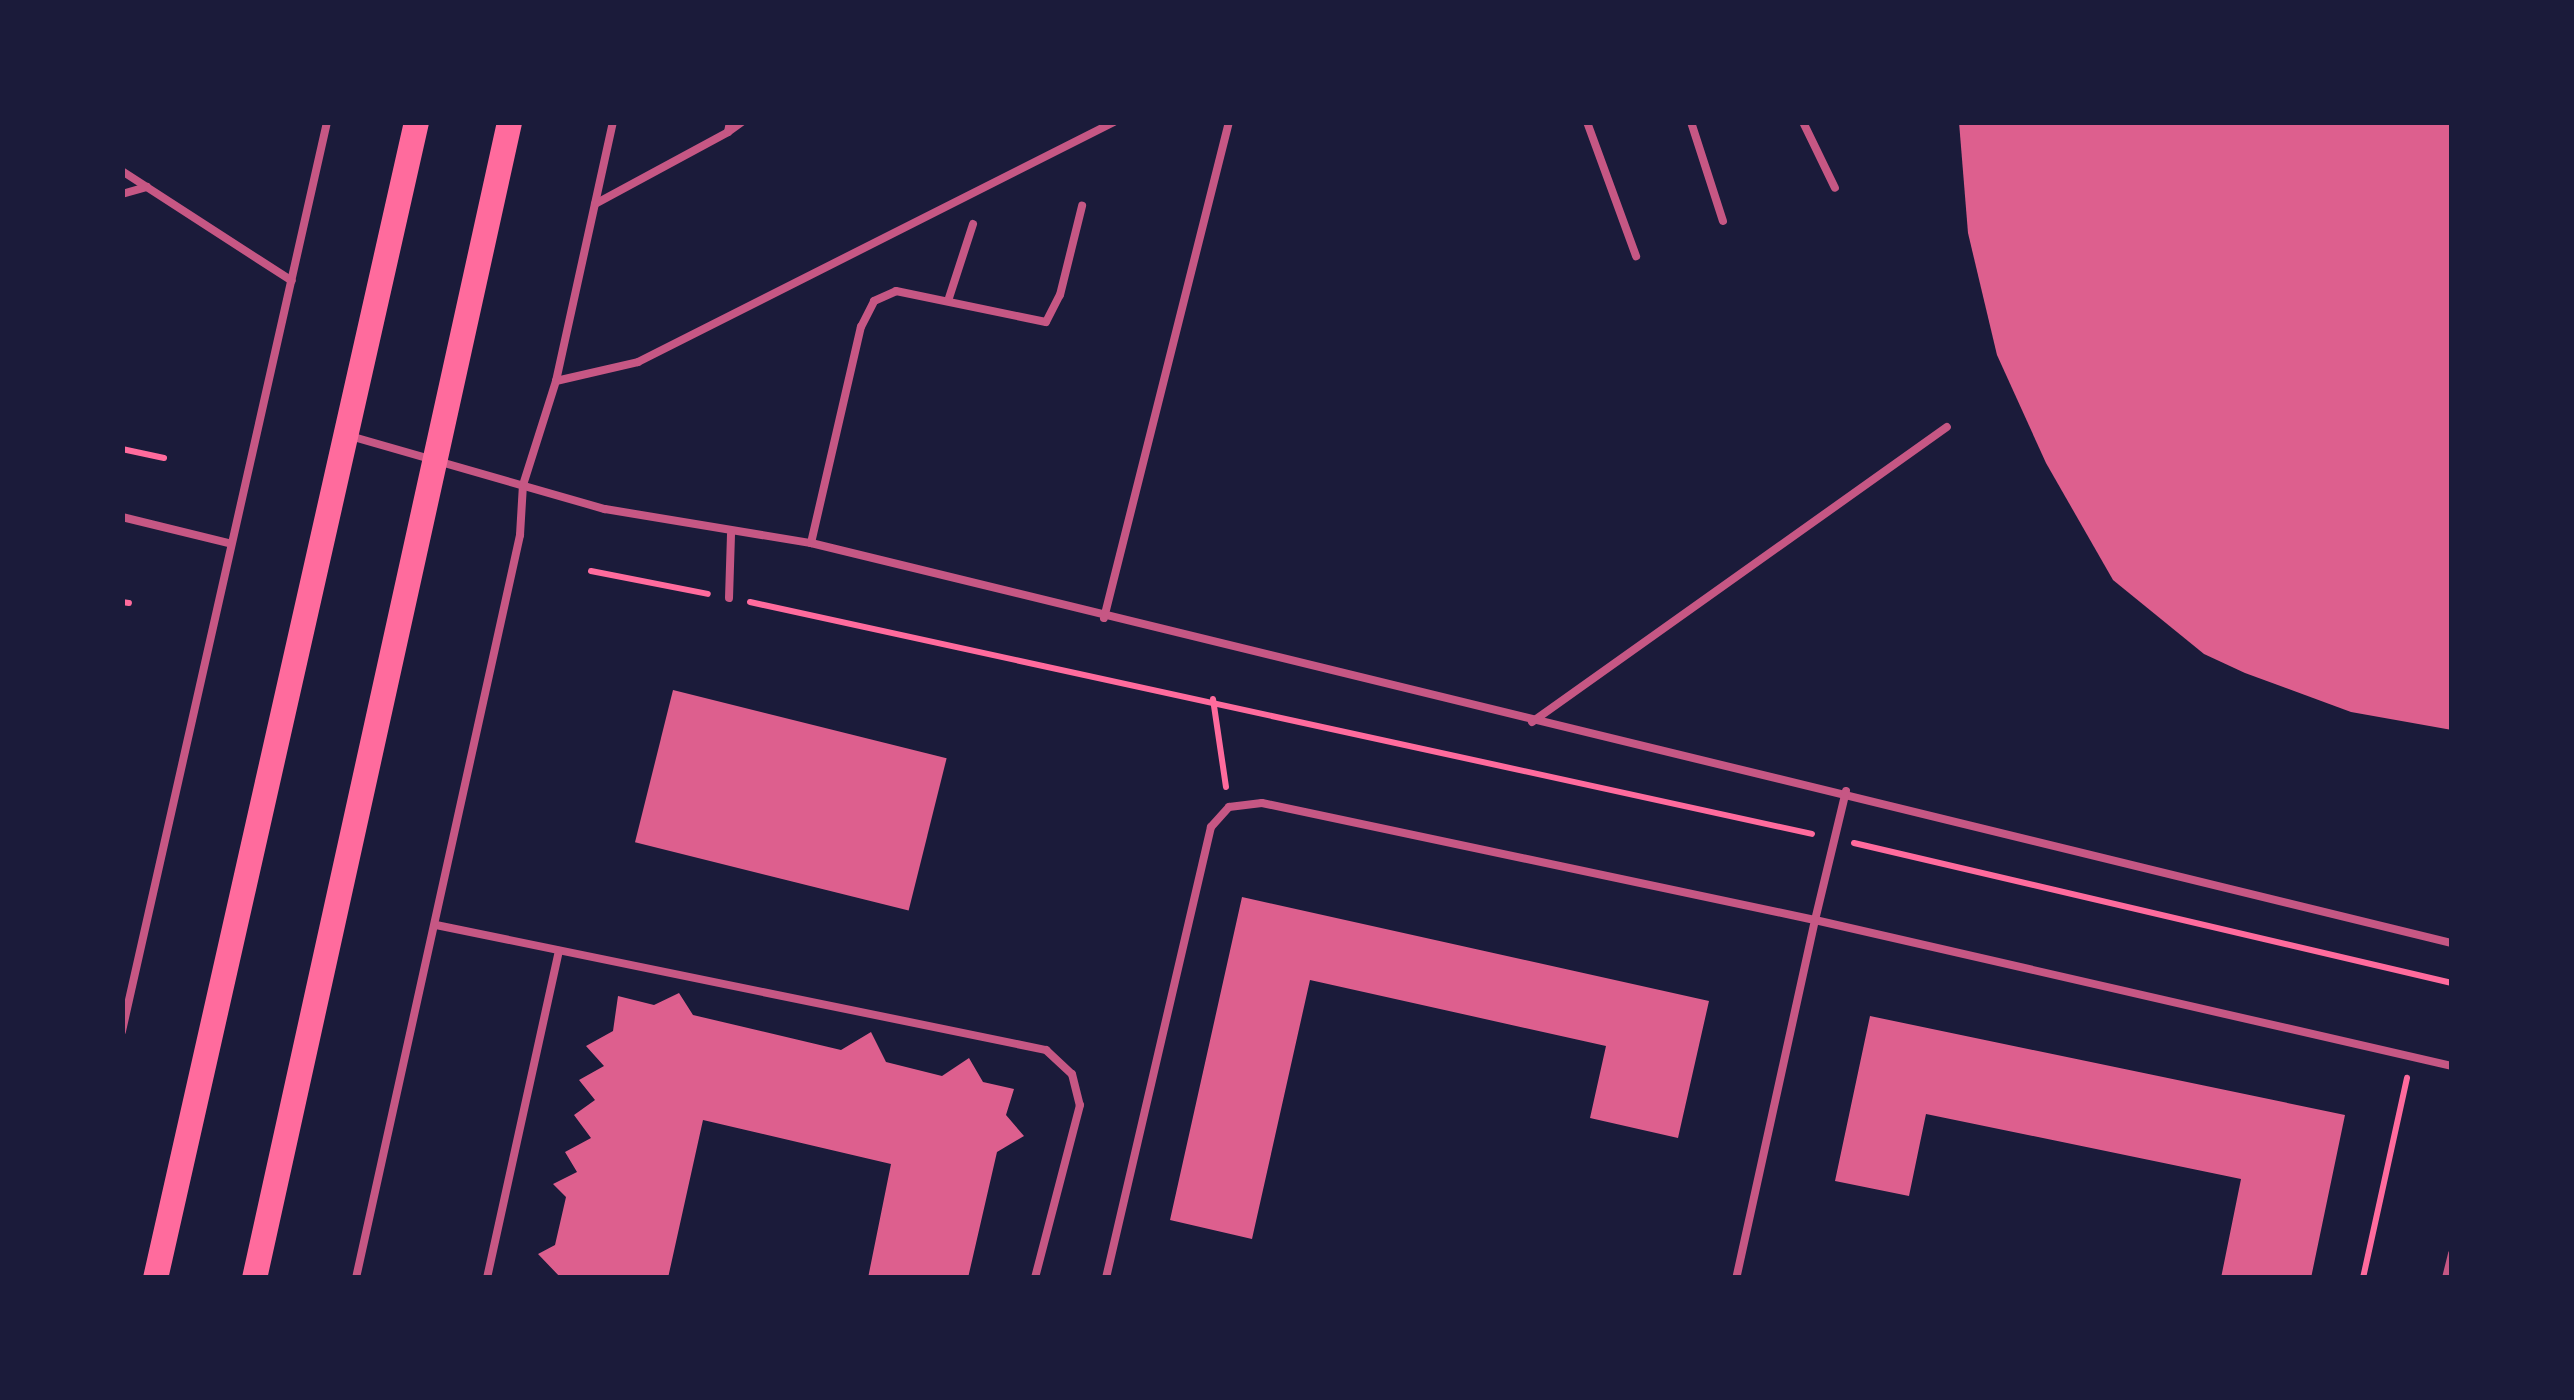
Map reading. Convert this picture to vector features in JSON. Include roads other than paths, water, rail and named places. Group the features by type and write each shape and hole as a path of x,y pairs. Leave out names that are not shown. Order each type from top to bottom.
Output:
{"main road":[{"path":"155,1278 416,122"},
{"path":"254,1278 509,122"}],"lane":[{"path":"122,1031 327,122"},
{"path":"356,1278 520,535 523,486 556,381 613,122"},
{"path":"595,204 742,122"},
{"path":"556,381 638,362 1114,122"},
{"path":"1104,618 1229,122"},
{"path":"1587,122 1636,256"},
{"path":"1690,122 1723,221"},
{"path":"1803,122 1836,188"},
{"path":"122,171 292,280"},
{"path":"122,194 147,187"},
{"path":"811,543 861,327 874,301 896,290 1046,322 1060,294 1082,206"},
{"path":"948,301 973,224"},
{"path":"1532,722 1947,427"},
{"path":"346,435 523,486 731,534 811,543 1532,722 1846,791 2452,943"},
{"path":"122,517 229,543"},
{"path":"729,598 731,534"},
{"path":"1736,1278 1846,791"},
{"path":"1106,1278 1211,827 1229,808 1262,804 1815,920 2452,1066"},
{"path":"436,924 1046,1050 1072,1074 1080,1106 1036,1278"},
{"path":"487,1278 559,951"},
{"path":"2446,1278 2452,1254"}]}
